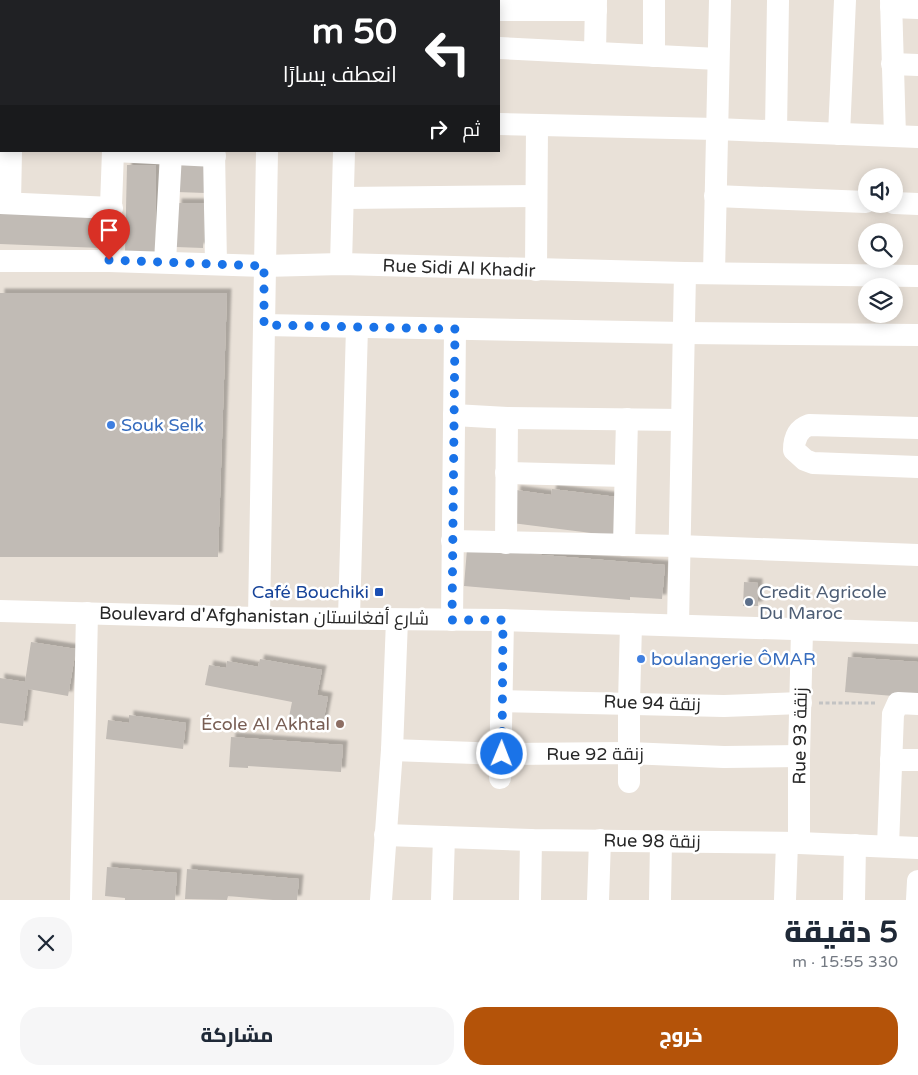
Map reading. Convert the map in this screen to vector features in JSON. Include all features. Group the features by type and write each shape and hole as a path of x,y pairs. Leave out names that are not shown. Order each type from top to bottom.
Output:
{"street":[{"path":"654,0 654,56"},
{"path":"714,273 720,0"},
{"path":"776,131 778,0"},
{"path":"839,134 845,0"},
{"path":"895,136 891,4 918,8"},
{"path":"500,10 596,5 595,53"},
{"path":"500,48 718,59"},
{"path":"892,64 918,65"},
{"path":"500,124 716,129 918,137"},
{"path":"536,270 537,125"},
{"path":"11,152 5,203 112,208"},
{"path":"109,260 114,152"},
{"path":"133,152 171,154 214,153 216,264"},
{"path":"259,618 267,152"},
{"path":"341,264 344,152"},
{"path":"165,262 171,154"},
{"path":"344,198 536,196"},
{"path":"715,196 858,202"},
{"path":"903,203 918,204"},
{"name":"Rue Sidi Al Khadir","path":"0,261 109,260 264,266 341,264 536,270 918,276"},
{"path":"678,625 685,273"},
{"path":"264,325 918,336"},
{"path":"348,618 357,327"},
{"path":"452,620 455,329"},
{"path":"454,415 507,418 682,420"},
{"path":"506,543 507,418"},
{"path":"624,545 626,419"},
{"path":"918,428 809,425 801,430 796,437 794,450 806,460 814,463 918,467"},
{"path":"506,473 625,476"},
{"path":"452,541 679,546 918,555"},
{"name":"Boulevard d'Afghanistan شارع أفغانستان","path":"0,611 259,618 503,620 918,633"},
{"path":"80,900 87,613"},
{"path":"381,900 392,750 397,620"},
{"path":"500,778 502,754 503,620"},
{"path":"630,782 631,624"},
{"name":"Rue 93 زنقة","path":"786,900 793,843 799,756 802,630"},
{"name":"Rue 94 زنقة","path":"502,700 724,706 801,704"},
{"path":"888,846 893,714 908,704"},
{"name":"Rue 92 زنقة","path":"392,750 502,754 629,754 724,757 799,756"},
{"path":"892,760 918,760"},
{"name":"Rue 98 زنقة","path":"385,835 531,840 793,843 918,848"},
{"path":"442,900 444,837"},
{"path":"530,900 531,840"},
{"path":"598,900 600,840"},
{"path":"660,900 661,842"},
{"path":"854,900 855,846"},
{"path":"917,900 918,881"}],"path":[{"path":"801,704 908,704"}],"building":[{"path":"127,165 156,165 155,253 125,252"},
{"path":"178,165 208,166 206,193 176,192"},
{"path":"177,203 204,203 203,248 176,247"},
{"path":"0,212 102,215 101,248 0,244"},
{"name":"Souk Selk","path":"0,293 227,293 218,557 0,557"},
{"path":"552,489 617,497 615,536 512,523 516,490 551,495"},
{"path":"467,549 665,565 662,599 630,597 630,600 464,586"},
{"path":"744,582 758,583 758,606 743,606"},
{"path":"31,642 76,649 68,696 28,689 23,726 0,723 0,678 25,682"},
{"path":"848,657 918,662 918,698 845,692"},
{"path":"260,659 322,670 317,695 328,697 322,728 288,722 292,702 205,685 209,665 226,668 227,661 258,667"},
{"path":"129,715 186,723 183,749 106,739 108,720 129,723"},
{"path":"231,737 343,745 341,772 248,766 248,768 229,767"},
{"path":"107,867 177,873 175,900 125,900 125,898 105,896"},
{"path":"187,869 299,879 297,900 228,896 227,900 185,899"}],"place":[{"name":"Souk Selk","path":"111,425"},
{"name":"Café Bouchiki","path":"379,592"},
{"name":"Credit Agricole Du Maroc","path":"749,602"},
{"name":"boulangerie ÔMAR","path":"641,659"},
{"name":"École Al Akhtal","path":"340,724"}],"route":[{"path":"109,260 264,266 264,325 455,329 452,620 503,620 502,754"}]}
